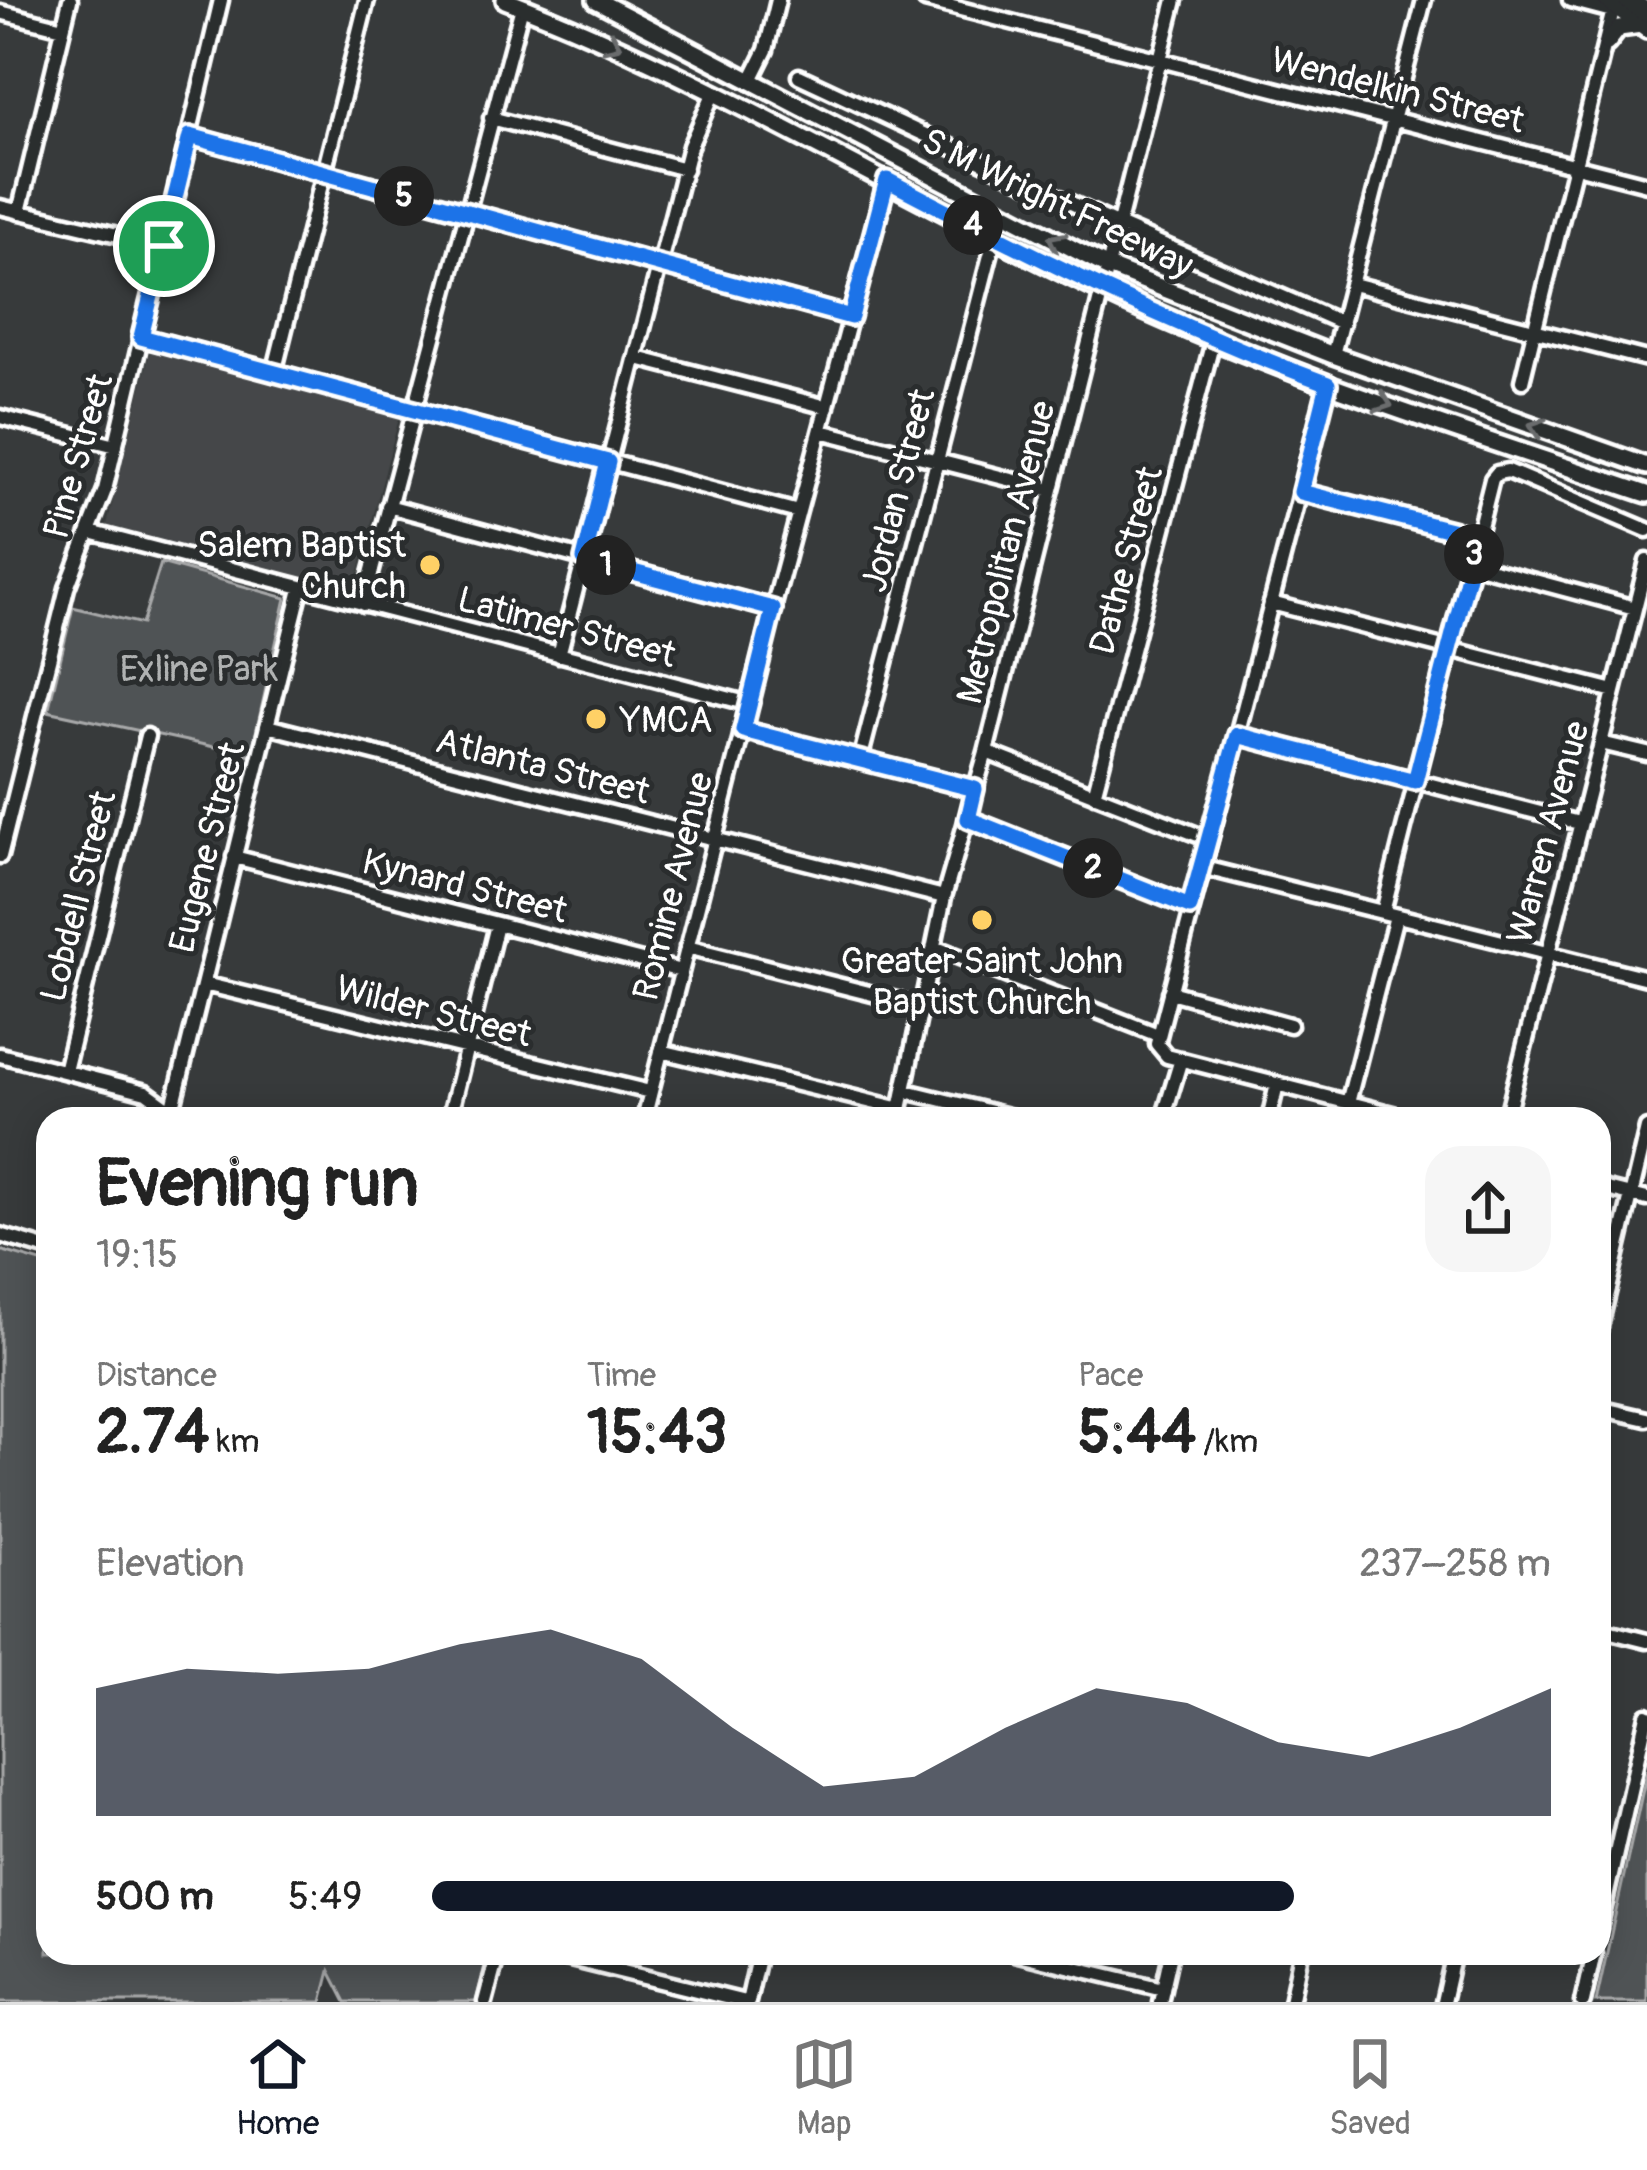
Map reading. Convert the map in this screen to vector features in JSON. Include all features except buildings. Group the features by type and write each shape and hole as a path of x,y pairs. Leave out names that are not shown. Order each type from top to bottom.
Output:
{"highway":[{"path":"1615,4 1645,22"}],"main road":[{"name":"S M Wright Freeway","path":"505,0 714,92 1101,291 1213,341 1647,494"},
{"name":"S M Wright Freeway","path":"606,3 1106,266 1333,356 1647,466"},
{"path":"1607,43 1619,28 1645,22"}],"street":[{"path":"19,212 70,0"},
{"name":"Pine Street","path":"0,856 4,825 68,588 116,446 221,0"},
{"path":"274,373 367,0"},
{"path":"750,82 766,50 778,0"},
{"name":"Wendelkin Street","path":"926,0 1647,184"},
{"name":"Metropolitan Avenue","path":"902,1107 944,897 986,752 1175,0"},
{"path":"1333,356 1424,0"},
{"path":"1522,381 1615,4 1570,0"},
{"path":"363,604 522,7"},
{"path":"0,12 63,28"},
{"path":"799,76 1342,323"},
{"path":"560,656 685,170 699,122 714,92"},
{"path":"851,135 865,105"},
{"path":"491,118 685,170"},
{"path":"190,136 851,317"},
{"name":"Romine Avenue","path":"647,1107 887,180"},
{"path":"0,207 164,246"},
{"name":"Jordan Street","path":"860,760 995,236"},
{"path":"1353,284 1647,359"},
{"path":"141,337 798,512"},
{"name":"Dathe Street","path":"1094,795 1213,341"},
{"path":"637,358 827,407"},
{"path":"1328,384 1158,1035 1160,1049 1181,1059 1363,1107"},
{"path":"0,417 116,446"},
{"path":"821,431 1051,490"},
{"path":"1348,1102 1415,781 1496,472 1508,471 1647,530"},
{"path":"1301,492 1478,537"},
{"path":"388,506 773,609"},
{"name":"Latimer Street","path":"90,532 750,704"},
{"name":"Warren Avenue","path":"1509,1107 1647,561"},
{"path":"1471,564 1635,608"},
{"name":"Eugene Street","path":"177,1107 301,589"},
{"path":"1271,603 1614,691"},
{"name":"Atlanta Street","path":"267,726 944,897"},
{"path":"743,730 975,789"},
{"path":"1237,735 1579,823"},
{"name":"Lobdell Street","path":"65,1071 147,736"},
{"path":"1600,743 1647,754"},
{"path":"986,752 1208,839"},
{"path":"968,819 1190,907"},
{"name":"Kynard Street","path":"234,857 681,971"},
{"path":"1201,867 1647,978"},
{"path":"452,1107 497,925"},
{"path":"687,947 924,1007"},
{"path":"934,947 1158,1035"},
{"name":"Wilder Street","path":"204,984 650,1092"},
{"path":"1170,992 1289,1025"},
{"path":"661,1051 873,1107"},
{"path":"0,1055 146,1092 164,1107"},
{"path":"1167,1107 1181,1059"},
{"path":"1272,1107 1277,1084"},
{"path":"906,1091 971,1107"},
{"path":"1611,1280 1647,1127"},
{"path":"1611,1190 1647,1199"},
{"path":"0,1235 36,1246"},
{"path":"1611,1411 1647,1419"},
{"path":"1611,1633 1647,1641"},
{"path":"1611,1854 1647,1715"},
{"path":"485,2002 494,1965"},
{"path":"595,1965 747,2002 756,1965"},
{"path":"1056,1965 1161,1995 1168,1965"},
{"path":"1291,2002 1299,1965"},
{"path":"1443,2002 1451,1965"},
{"path":"1583,2002 1591,1965"}],"shaded area":[{"path":"150,351 399,418 354,590 107,525"}],"green space":[{"name":"Exline Park","path":"161,563 286,598 251,755 48,711 73,607 142,624"},
{"path":"0,1250 36,1260 36,1965 485,1965 476,2002 346,2002 330,1971 322,2002 0,2002"},
{"path":"1647,1771 1647,2002 1596,2002 1604,1965 1611,1965 1611,1934"}],"place":[{"name":"Salem Baptist Church","path":"430,565"},
{"name":"YMCA","path":"596,719"},
{"name":"Greater Saint John Baptist Church","path":"982,920"}],"route":[{"path":"190,136 851,317 887,180 1101,291 1213,341 1328,384 1301,492 1478,537 1415,781 1237,735 1190,907 968,819 975,789 743,730 773,609 584,559 608,462 141,337 164,246 190,136"}]}
